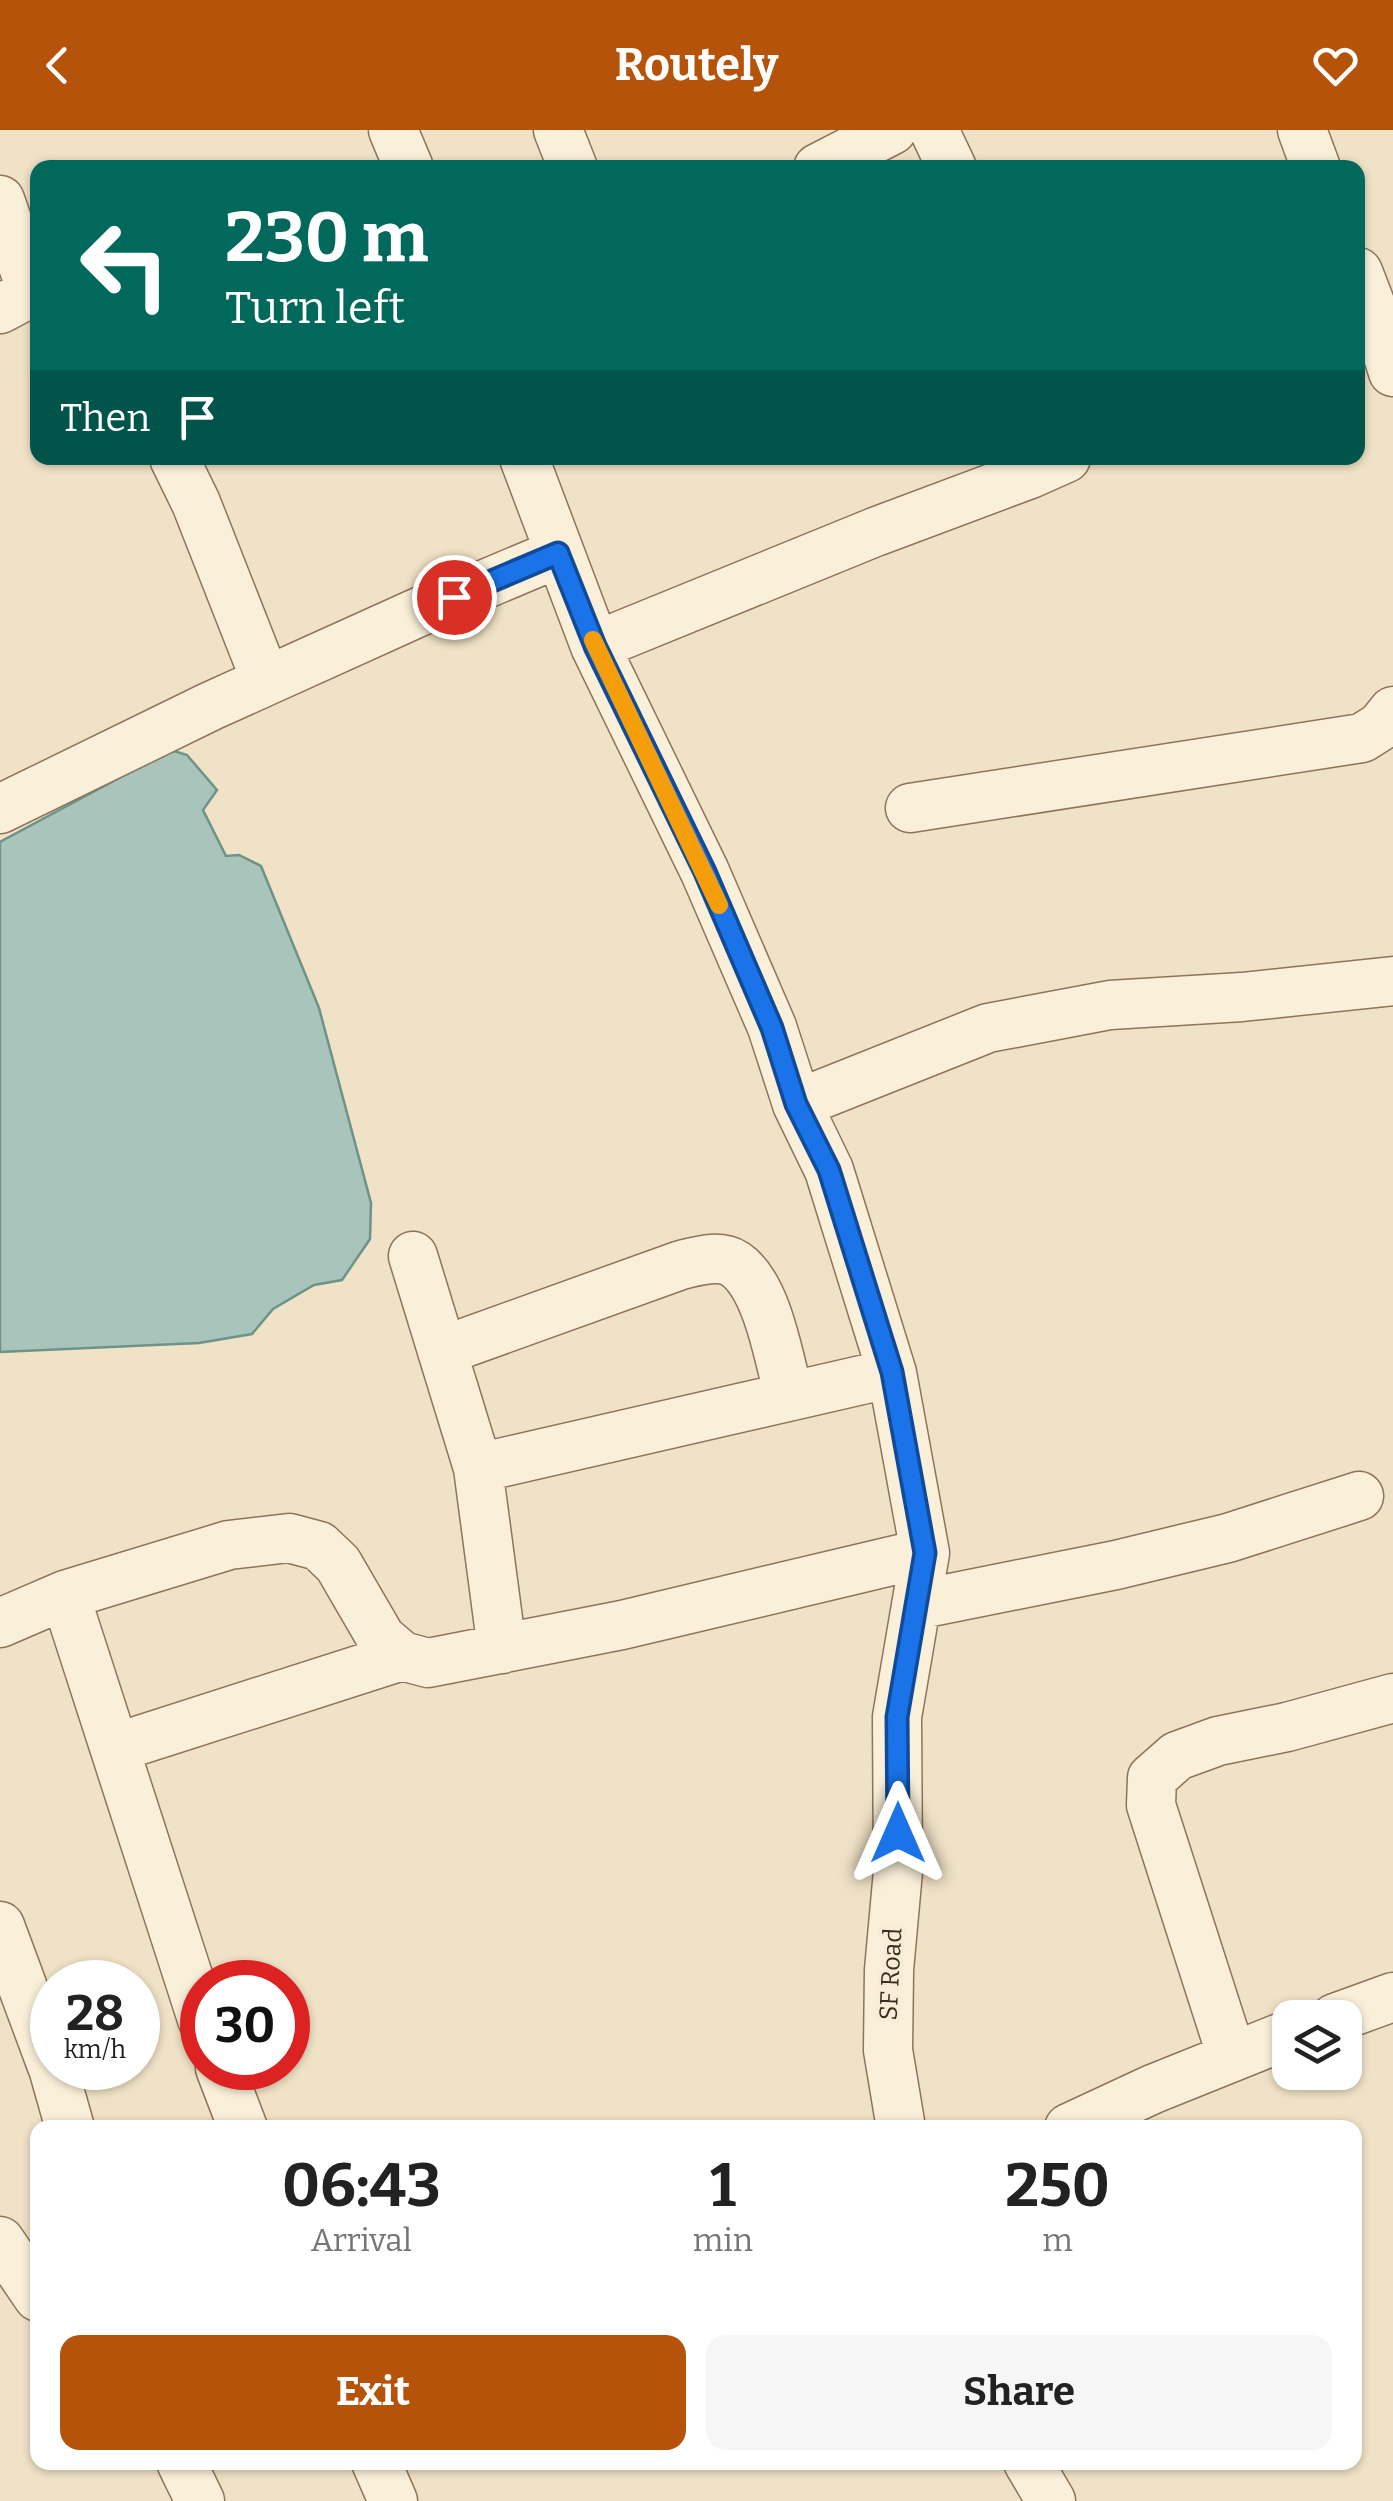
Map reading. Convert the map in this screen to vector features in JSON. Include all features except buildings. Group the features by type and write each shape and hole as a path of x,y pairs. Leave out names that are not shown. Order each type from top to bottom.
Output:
{"street":[{"path":"394,130 406,160"},
{"path":"558,130 570,160"},
{"path":"834,160 892,130"},
{"path":"934,130 948,160"},
{"path":"1302,130 1313,160"},
{"path":"0,200 23,301"},
{"path":"1365,292 1380,336"},
{"path":"177,465 266,681"},
{"name":"SF Road","path":"527,465 595,646 705,872 772,1028 796,1104 829,1170 892,1372 925,1553 897,1717 898,1871 889,1970 888,2050 900,2120"},
{"path":"595,646 1050,465"},
{"path":"0,809 266,681 558,553"},
{"path":"910,808 1362,738 1381,726 1393,711"},
{"path":"796,1104 988,1028 1110,1004 1393,981"},
{"path":"413,1256 478,1468 502,1649"},
{"path":"442,1351 681,1265 712,1258 734,1263 754,1284 766,1311 789,1396"},
{"path":"478,1468 892,1372"},
{"path":"916,1605 1116,1566 1209,1543 1358,1496"},
{"path":"0,1622 66,1596 229,1546 289,1538 318,1546 338,1564 381,1638 402,1656 428,1663 622,1625 925,1553"},
{"path":"66,1596 183,1960"},
{"path":"115,1748 402,1656"},
{"path":"1232,2057 1151,1805 1152,1778 1177,1756 1218,1740 1287,1727 1393,1698"},
{"path":"0,1926 30,2006"},
{"path":"1362,2008 1393,1997"},
{"path":"1086,2120 1272,2041"},
{"path":"59,2090 68,2120"},
{"path":"228,2090 240,2120"},
{"path":"0,2242 30,2285"},
{"path":"185,2470 200,2501"},
{"path":"379,2470 393,2501"}],"water":[{"path":"171,750 187,755 217,790 203,810 226,856 239,855 261,866 319,1008 371,1203 370,1239 342,1280 314,1285 273,1309 252,1334 199,1343 0,1352 0,842"}],"slow traffic":[{"path":"593,640 719,905"}],"route":[{"path":"454,597 558,553 595,646 705,872 772,1028 796,1104 829,1170 892,1372 925,1553 897,1717 898,1833"}]}
